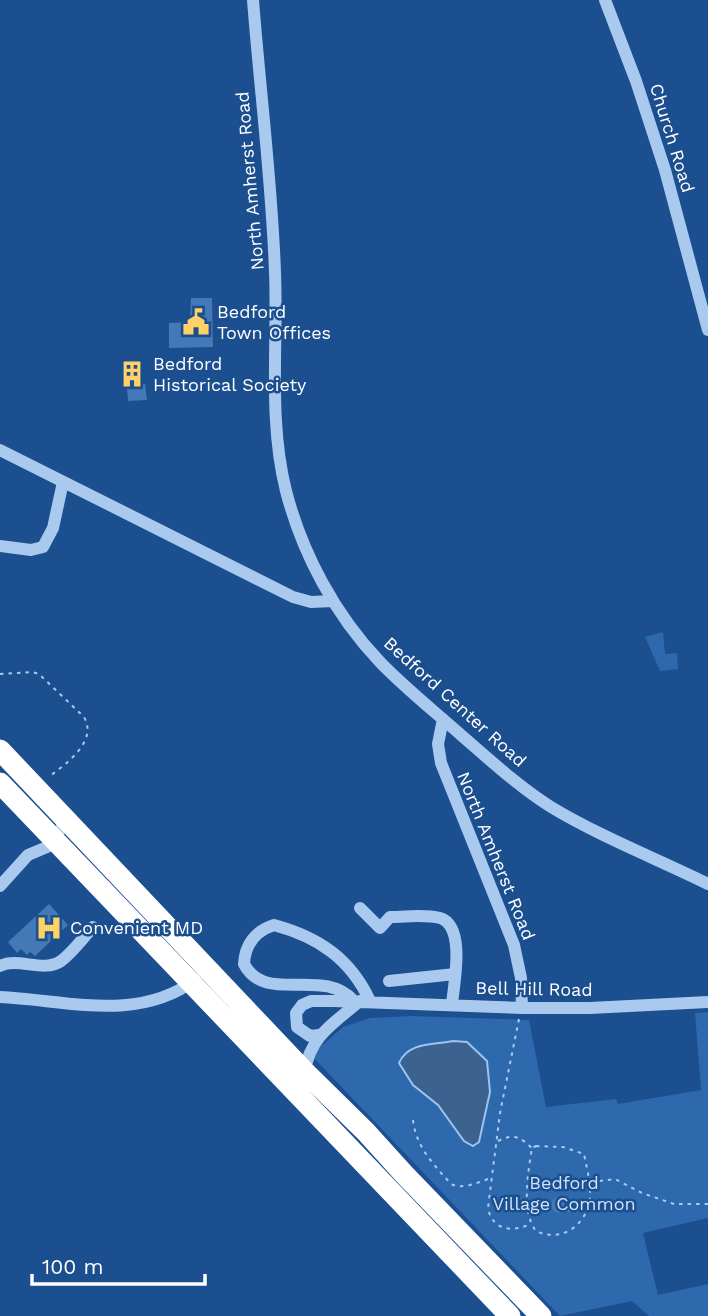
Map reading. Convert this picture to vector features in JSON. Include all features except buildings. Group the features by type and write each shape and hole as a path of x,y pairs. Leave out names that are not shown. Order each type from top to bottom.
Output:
{"highway":[{"path":"0,750 541,1316"},
{"path":"0,783 510,1316"}],"street":[{"name":"North Amherst Road","path":"253,0 275,252 274,412 277,450 292,511 333,601"},
{"name":"Church Road","path":"605,0 636,81 665,170 708,330"},
{"path":"0,450 293,597 311,602 333,601"},
{"path":"0,546 31,550 43,547 53,528 63,482"},
{"name":"Bedford Center Road","path":"333,601 380,662 485,756 549,805 608,839 708,884"},
{"name":"North Amherst Road","path":"443,719 438,744 441,763 514,945 521,978 522,1008"},
{"path":"0,886 28,855 47,847 52,837 69,822"},
{"path":"360,908 380,928 390,917 430,916 443,919 451,926 457,940 452,1004"},
{"path":"305,1072 311,1048 319,1035 361,1001 363,987 331,950 307,936 274,925 257,933 247,945 244,964 254,978 285,985 334,986 361,1001"},
{"path":"0,966 6,963 46,965 60,962 93,928"},
{"path":"0,997 60,1004 116,1006 149,1002 167,997 209,969"},
{"path":"389,981 456,974"},
{"name":"Bell Hill Road","path":"319,1035 310,1036 298,1027 296,1013 302,1005 311,1001 522,1008 590,1008 708,1002"}],"path":[{"path":"0,674 39,674 88,723 87,737 82,746 65,764 36,787"},
{"path":"522,1008 509,1064 488,1209 495,1224 504,1229 530,1223"},
{"path":"412,1120 421,1148 455,1187 492,1178"},
{"path":"497,1141 513,1135 532,1148"},
{"path":"563,1147 583,1154 590,1183 589,1204 579,1223 563,1235 544,1235 536,1231 530,1223 527,1208 532,1148 563,1147"},
{"path":"590,1183 615,1179 642,1193 674,1204 708,1203"},
{"path":"566,1210 578,1211 589,1204"}],"green space":[{"path":"663,632 665,654 677,653 678,669 660,671 645,637"},
{"name":"Bedford Village Common","path":"708,1012 708,1218 643,1233 658,1295 708,1284 708,1316 649,1316 632,1301 560,1316 311,1055 343,1027 370,1018 411,1016 529,1020 546,1107 616,1099 618,1104 701,1090 695,1013"}],"shaded area":[{"path":"453,1041 467,1042 487,1061 490,1092 479,1142 473,1146 464,1141 438,1105 413,1085 399,1063 408,1051 415,1048"}],"place":[{"name":"Bedford Town Offices","path":"196,322"},
{"name":"Bedford Historical Society","path":"132,374"},
{"name":"Convenient MD","path":"49,928"}]}
